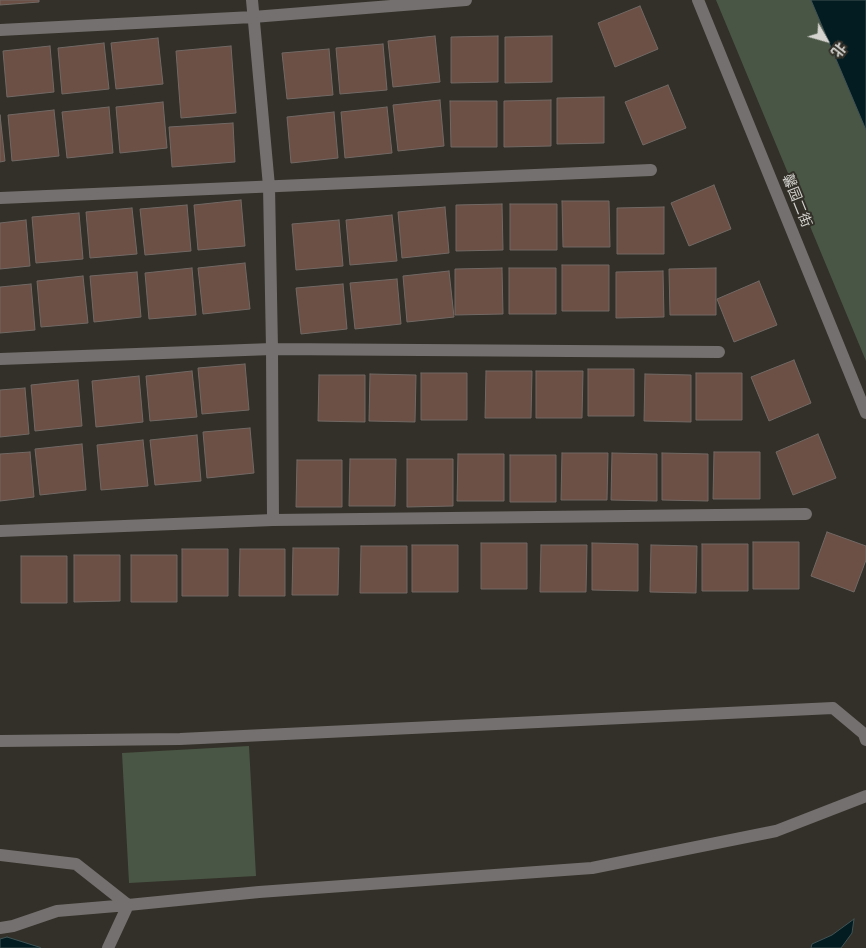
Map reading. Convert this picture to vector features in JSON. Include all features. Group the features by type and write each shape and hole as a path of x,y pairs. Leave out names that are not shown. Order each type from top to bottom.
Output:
{"street":[{"path":"252,0 270,186 273,520"},
{"path":"0,30 253,17 466,0"},
{"name":"馨园二街","path":"698,0 866,413"},
{"path":"0,198 651,170"},
{"path":"0,359 272,349 719,352"},
{"path":"0,532 273,520 806,514"},
{"path":"0,741 180,739 834,708 864,734 866,740"},
{"path":"0,928 13,926 57,911 128,906 259,892 592,868 776,831 866,796"},
{"path":"0,855 76,864 128,906"},
{"path":"108,948 128,906"}],"green space":[{"path":"716,0 811,0 866,130 866,361"},
{"path":"249,746 256,876 129,883 122,753"}],"water":[{"path":"811,0 866,0 866,130"},
{"path":"854,919 852,933 841,948 811,948 812,944 832,935"},
{"path":"7,937 41,948 0,948 0,939"}],"building":[{"path":"0,0 39,0 39,2 0,5"},
{"path":"640,6 658,49 615,67 598,23"},
{"path":"435,36 440,82 393,87 388,41"},
{"path":"498,36 498,82 451,83 451,37"},
{"path":"552,36 552,82 505,83 505,37"},
{"path":"158,38 163,84 116,89 111,43"},
{"path":"104,43 109,89 62,94 58,48"},
{"path":"383,44 387,90 340,94 336,48"},
{"path":"50,46 54,92 7,97 3,51"},
{"path":"231,46 236,113 181,118 176,51"},
{"path":"329,49 333,95 287,99 282,53"},
{"path":"668,85 686,128 643,145 625,102"},
{"path":"604,97 604,143 557,144 557,98"},
{"path":"440,100 444,146 398,151 393,105"},
{"path":"551,100 551,146 504,147 504,101"},
{"path":"450,101 497,101 497,147 451,147"},
{"path":"163,102 167,148 120,153 116,107"},
{"path":"109,107 113,153 67,158 62,112"},
{"path":"387,107 392,153 345,158 341,112"},
{"path":"54,110 59,156 12,161 8,115"},
{"path":"334,112 338,158 291,163 287,117"},
{"path":"0,115 5,161 0,162"},
{"path":"233,123 235,162 172,167 169,127"},
{"path":"714,185 731,229 689,246 671,203"},
{"path":"241,200 245,246 198,250 194,205"},
{"path":"562,201 609,201 610,247 563,247"},
{"path":"502,204 503,250 456,251 456,205"},
{"path":"510,204 557,204 557,250 510,250"},
{"path":"187,205 191,251 145,255 140,209"},
{"path":"445,207 449,253 402,258 398,212"},
{"path":"664,207 664,254 617,254 617,208"},
{"path":"132,208 137,254 90,258 86,212"},
{"path":"79,213 83,259 36,263 32,217"},
{"path":"392,215 397,261 350,265 346,220"},
{"path":"26,220 30,266 0,269 0,223"},
{"path":"339,220 343,266 296,270 292,224"},
{"path":"245,263 250,309 203,314 198,268"},
{"path":"562,265 609,265 609,311 562,311"},
{"path":"192,268 196,315 149,319 145,273"},
{"path":"502,268 503,314 455,315 455,269"},
{"path":"509,268 556,268 556,314 509,314"},
{"path":"716,268 716,315 670,315 669,269"},
{"path":"449,271 454,317 407,322 403,276"},
{"path":"663,271 664,317 616,318 616,272"},
{"path":"137,272 141,317 94,322 90,276"},
{"path":"83,276 88,323 41,327 37,281"},
{"path":"397,279 401,324 355,329 350,283"},
{"path":"759,281 777,325 734,342 717,299"},
{"path":"31,284 35,330 0,333 0,287"},
{"path":"343,284 347,329 301,334 296,288"},
{"path":"794,360 811,403 769,421 751,377"},
{"path":"245,364 249,410 202,414 198,368"},
{"path":"588,369 634,369 634,416 588,416"},
{"path":"192,371 197,417 150,421 146,376"},
{"path":"486,371 532,371 531,418 485,418"},
{"path":"536,371 583,371 582,418 536,418"},
{"path":"421,373 467,373 467,420 421,420"},
{"path":"696,373 742,373 742,420 696,420"},
{"path":"370,374 416,375 415,422 369,421"},
{"path":"645,374 691,375 691,422 644,421"},
{"path":"319,375 365,375 365,422 318,421"},
{"path":"139,376 143,422 96,427 92,381"},
{"path":"78,380 82,426 35,431 31,385"},
{"path":"25,388 29,434 0,437 0,390"},
{"path":"250,428 254,473 207,478 203,432"},
{"path":"818,434 836,478 793,495 776,452"},
{"path":"197,435 201,481 155,485 150,440"},
{"path":"143,440 148,486 101,490 97,445"},
{"path":"82,444 86,490 40,495 35,449"},
{"path":"30,452 34,497 0,501 0,454"},
{"path":"714,452 760,452 760,499 713,499"},
{"path":"562,453 608,453 607,500 561,500"},
{"path":"612,453 657,454 657,501 611,500"},
{"path":"662,453 708,454 708,501 662,500"},
{"path":"458,454 504,454 504,501 457,501"},
{"path":"510,455 556,455 556,502 510,502"},
{"path":"350,459 396,459 395,506 349,506"},
{"path":"407,459 453,459 453,506 407,507"},
{"path":"297,460 342,460 342,507 296,507"},
{"path":"827,532 866,546 866,560 854,592 811,576"},
{"path":"753,542 799,542 799,589 753,589"},
{"path":"481,543 527,543 527,589 481,589"},
{"path":"592,543 638,544 638,591 592,590"},
{"path":"702,544 748,544 748,591 702,591"},
{"path":"412,545 458,545 458,592 412,592"},
{"path":"541,545 587,545 586,592 540,592"},
{"path":"651,545 697,546 696,593 650,592"},
{"path":"361,546 407,546 407,593 360,593"},
{"path":"293,548 339,548 338,595 292,595"},
{"path":"182,549 228,549 228,596 182,596"},
{"path":"240,549 285,549 285,596 239,596"},
{"path":"74,555 120,555 120,601 74,602"},
{"path":"131,555 177,555 177,602 131,602"},
{"path":"21,556 67,556 67,603 21,603"}]}
